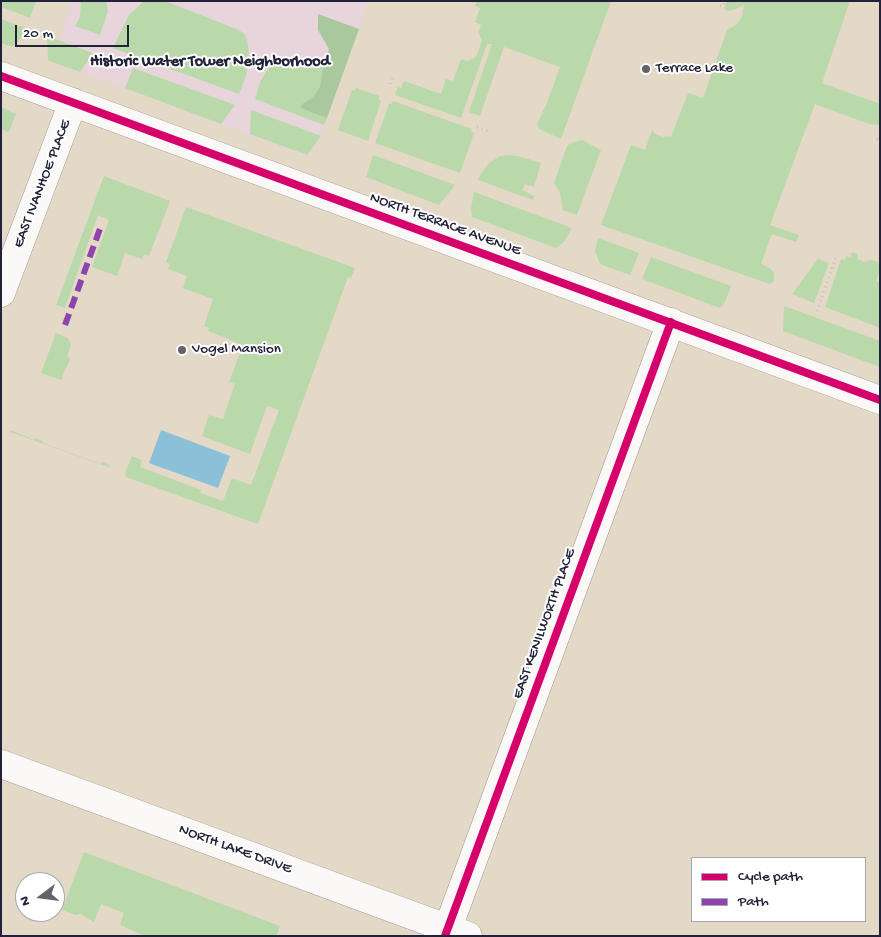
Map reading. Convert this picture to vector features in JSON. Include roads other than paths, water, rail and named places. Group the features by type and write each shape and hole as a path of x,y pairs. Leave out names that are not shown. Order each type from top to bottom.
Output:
{"street":[{"name":"NORTH TERRACE AVENUE","path":"1,76 880,400"},
{"name":"EAST IVANHOE PLACE","path":"1,293 73,102"},
{"name":"EAST KENILWORTH PLACE","path":"454,933 671,322"},
{"name":"NORTH LAKE DRIVE","path":"1,764 454,933"}],"water":[{"path":"161,430 230,456 218,488 149,463"}],"place":[{"name":"Terrace Lake","path":"646,69"},
{"name":"Vogel Mansion","path":"182,350"}],"district":[{"name":"Historic Water Tower Neighborhood","path":"210,63"}]}
